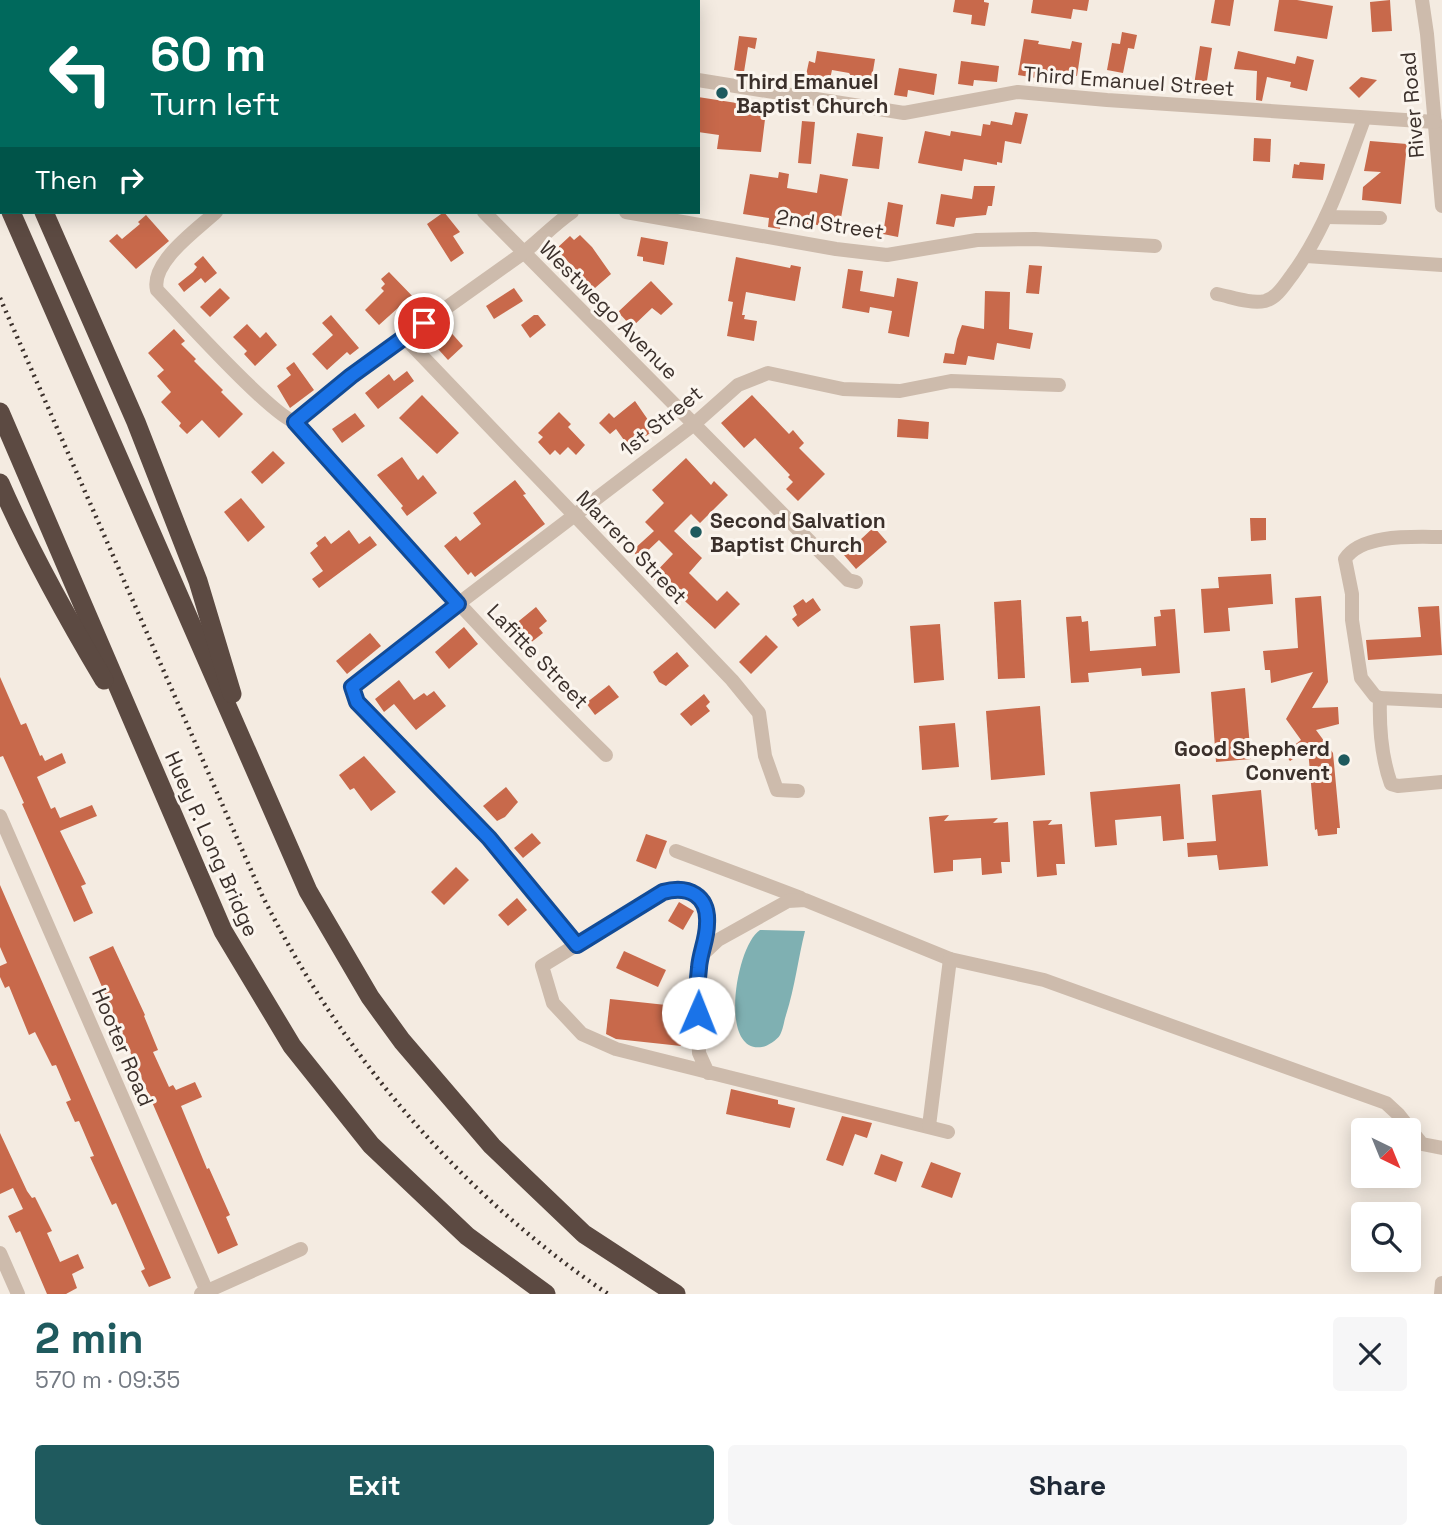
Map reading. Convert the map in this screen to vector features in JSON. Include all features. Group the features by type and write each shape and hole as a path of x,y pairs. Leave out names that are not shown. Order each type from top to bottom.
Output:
{"highway":[{"path":"12,214 308,891 370,996 402,1041 492,1146 584,1234 676,1294"},
{"path":"45,214 136,422 198,581 259,782"},
{"path":"0,412 145,750"},
{"path":"0,483 20,529 61,607 145,750"},
{"name":"Huey P. Long Bridge","path":"145,750 223,931 292,1045 371,1145 467,1236 546,1294"}],"street":[{"name":"River Road","path":"1422,0 1442,206"},
{"name":"Third Emanuel Street","path":"700,79 904,113 1018,92 1364,119 1435,122"},
{"path":"1217,294 1247,301 1267,301 1280,291 1306,256 1326,217 1364,119"},
{"name":"Lafitte Street","path":"214,214 164,261 155,281 157,289 250,386 286,420 295,422 458,604 606,755"},
{"name":"Westwego Avenue","path":"486,214 848,580 856,582"},
{"path":"295,422 351,376 523,253 569,214"},
{"name":"2nd Street","path":"637,214 836,249 887,255 977,240 1035,239 1155,246"},
{"path":"1326,217 1380,218"},
{"path":"1306,256 1442,265"},
{"name":"Marrero Street","path":"404,337 732,680 759,713 765,756 777,790 798,791"},
{"name":"1st Street","path":"577,945 489,838 357,702 352,687 693,425 738,385 768,373 843,389 900,391 951,381 1059,385"},
{"path":"1442,537 1394,537 1359,547 1345,559 1352,594 1352,620 1361,678 1375,696 1380,698 1442,701"},
{"path":"1380,698 1381,743 1391,784 1398,786 1442,782"},
{"name":"Hooter Road","path":"0,816 205,1293"},
{"path":"676,851 950,959 1044,980 1386,1103 1422,1144 1442,1148"},
{"path":"708,1073 699,1053 697,992 708,925 704,904 696,894 687,889 675,888 663,892 542,966 553,1003 582,1034 616,1049 708,1073 929,1126 948,1132"},
{"path":"701,956 718,940 788,901 805,900"},
{"path":"929,1126 950,959"},
{"path":"205,1293 301,1249"},
{"path":"0,1253 18,1294"},
{"path":"1441,1294 1442,1283"}],"water":[{"path":"760,930 805,931 782,1031 775,1041 762,1047 748,1045 740,1034 736,1017 738,975 751,940"}],"building":[{"path":"955,0 984,0 989,3 985,26 971,24 972,15 953,12"},
{"path":"1033,0 1089,0 1087,11 1073,9 1071,19 1031,13"},
{"path":"1215,0 1234,0 1230,26 1211,23"},
{"path":"1279,0 1333,6 1327,39 1274,31"},
{"path":"1390,0 1392,31 1372,32 1370,2"},
{"path":"1122,32 1137,35 1134,49 1128,48 1123,73 1107,70 1112,43 1120,44"},
{"path":"739,36 757,38 755,49 748,47 744,72 734,70"},
{"path":"1024,39 1070,49 1072,41 1082,43 1077,76 1058,72 1057,78 1018,75"},
{"path":"1200,46 1212,48 1206,87 1194,85"},
{"path":"817,51 875,59 871,83 854,80 849,73 832,70 830,79 806,75 809,61 815,63"},
{"path":"1238,51 1295,64 1297,56 1314,60 1307,91 1290,87 1291,82 1267,77 1262,101 1256,100 1257,71 1234,69"},
{"path":"961,61 999,66 997,82 974,80 973,86 958,84"},
{"path":"899,68 937,74 934,95 908,90 907,97 894,95"},
{"path":"1361,77 1377,80 1359,98 1349,88"},
{"path":"700,97 743,104 743,108 766,111 761,152 717,149 719,135 700,132"},
{"path":"1015,112 1028,114 1021,144 1005,141 1002,163 997,162 997,165 964,159 962,171 918,163 925,131 950,136 951,131 981,136 983,124 990,125 991,121 1012,125"},
{"path":"802,121 815,122 811,164 798,163"},
{"path":"857,133 883,137 879,169 852,166"},
{"path":"1254,138 1271,139 1270,162 1253,161"},
{"path":"1370,141 1407,144 1401,204 1362,200 1363,187 1381,172 1364,171"},
{"path":"1300,162 1325,164 1323,180 1292,178 1294,164 1299,165"},
{"path":"779,172 789,174 787,188 817,193 820,174 848,179 839,229 812,224 811,228 781,222 780,229 768,227 769,218 743,214 750,174 778,178"},
{"path":"974,186 995,186 992,206 988,206 986,215 956,218 954,227 936,224 941,194 972,199"},
{"path":"888,202 903,205 898,237 883,234"},
{"path":"446,214 460,232 453,236 464,253 451,262 427,224"},
{"path":"146,215 169,241 136,269 109,241 117,234 122,239 140,224 138,222"},
{"path":"580,235 611,274 587,295 573,276 578,272 556,249 570,236 574,240"},
{"path":"641,237 668,242 664,265 643,261 643,257 637,256"},
{"path":"203,256 217,273 205,283 201,278 184,292 178,284 193,272 197,267 194,264"},
{"path":"736,257 790,268 791,265 801,267 795,301 746,292 742,315 745,315 744,319 757,321 754,341 727,336 733,302 728,301"},
{"path":"1029,265 1042,266 1039,294 1026,293"},
{"path":"848,269 863,271 860,291 894,297 897,278 918,282 909,337 888,333 892,311 870,307 869,313 842,308"},
{"path":"389,272 419,303 407,315 399,307 379,325 365,310 384,291 381,288 385,284 381,279"},
{"path":"651,281 673,304 661,315 652,308 632,327 618,312"},
{"path":"220,288 230,298 210,317 200,307"},
{"path":"514,288 523,301 494,319 486,306"},
{"path":"985,291 1010,292 1009,329 1033,333 1030,349 997,343 994,360 968,356 966,365 943,363 945,353 954,354 962,325 984,329"},
{"path":"331,315 359,348 350,355 347,352 327,370 312,354 333,335 322,323"},
{"path":"538,315 546,325 530,338 521,325"},
{"path":"247,324 260,338 266,332 277,345 255,366 244,354 247,351 233,337"},
{"path":"447,328 463,346 448,360 430,340"},
{"path":"174,329 185,341 181,344 196,359 194,361 243,414 219,438 202,420 187,434 179,426 181,423 161,402 171,392 157,376 164,370 148,353"},
{"path":"294,362 314,390 290,408 277,386 291,375 286,368"},
{"path":"407,371 414,381 378,409 365,393 389,374 394,381"},
{"path":"422,395 459,433 437,454 399,418"},
{"path":"752,395 789,434 793,430 804,443 799,448 825,474 798,501 786,489 793,482 788,477 790,475 755,438 744,448 721,423"},
{"path":"635,401 655,430 629,447 616,429 610,434 599,423 609,413 614,418"},
{"path":"559,412 571,424 568,427 585,445 576,455 568,447 560,455 555,450 550,455 538,442 543,437 538,433"},
{"path":"355,413 365,426 342,443 332,429"},
{"path":"898,419 929,422 928,439 897,437"},
{"path":"273,451 285,463 262,484 251,472"},
{"path":"402,457 418,480 423,475 437,493 407,516 401,508 403,506 377,475"},
{"path":"686,458 711,485 714,481 728,495 700,523 691,514 674,531 702,558 689,573 717,601 727,591 740,604 715,629 673,590 668,594 651,577 673,554 659,540 640,558 632,551 654,531 645,522 664,503 652,490"},
{"path":"515,480 545,524 475,577 471,572 468,575 444,546 456,536 460,541 481,524 473,513"},
{"path":"241,498 265,527 248,542 224,512"},
{"path":"1250,518 1266,518 1266,540 1251,541"},
{"path":"874,527 887,542 856,569 844,555"},
{"path":"349,530 359,544 370,536 377,545 319,588 312,579 323,571 310,553 318,546 316,543 325,536 331,544"},
{"path":"1271,574 1273,604 1228,608 1230,631 1204,633 1201,589 1219,588 1218,577"},
{"path":"1321,596 1328,682 1312,708 1338,707 1339,724 1316,730 1333,753 1340,828 1337,828 1337,834 1318,836 1317,829 1315,830 1308,749 1290,761 1284,753 1301,740 1286,719 1313,672 1271,683 1270,670 1265,670 1263,651 1298,648 1295,598"},
{"path":"813,598 821,610 798,627 792,619 797,615 793,606 803,599 806,603"},
{"path":"1021,600 1025,678 998,679 994,602"},
{"path":"1439,606 1442,655 1368,660 1366,640 1421,637 1418,607"},
{"path":"536,607 547,621 539,628 543,633 529,644 514,630 517,628 514,625"},
{"path":"1175,609 1180,673 1142,676 1141,668 1088,673 1089,682 1071,683 1066,617 1081,616 1082,622 1088,621 1090,651 1156,646 1154,617 1161,616 1160,610"},
{"path":"940,624 944,680 914,683 910,626"},
{"path":"464,627 478,644 449,669 435,652"},
{"path":"370,633 381,646 347,674 336,661"},
{"path":"766,635 778,647 751,674 739,662"},
{"path":"677,652 689,666 666,686 659,682 653,672"},
{"path":"0,677 21,725 26,723 40,756 42,755 45,761 62,753 66,763 37,777 51,809 55,807 60,818 92,805 97,816 60,831 86,884 81,886 93,913 74,922 3,756 0,757"},
{"path":"399,680 414,700 424,693 427,696 434,691 446,706 416,730 394,704 384,712 375,699"},
{"path":"609,685 619,697 595,715 586,703"},
{"path":"1245,688 1251,759 1216,762 1211,692"},
{"path":"704,694 710,702 706,706 710,711 691,726 680,714"},
{"path":"1040,706 1045,775 991,780 986,711"},
{"path":"955,723 959,767 922,770 919,726"},
{"path":"364,756 396,792 371,811 354,788 350,790 339,775"},
{"path":"1180,784 1184,839 1163,841 1161,816 1115,820 1117,845 1095,847 1090,792"},
{"path":"506,787 518,802 505,817 497,821 483,806"},
{"path":"1261,790 1268,866 1219,870 1217,855 1188,857 1187,843 1216,841 1212,795"},
{"path":"949,815 944,821 998,818 993,823 1008,822 1010,862 1001,862 1002,873 982,875 981,858 953,860 953,871 934,873 929,817"},
{"path":"1052,820 1048,825 1062,824 1065,864 1056,864 1057,875 1037,877 1033,821"},
{"path":"532,833 541,843 523,858 514,848"},
{"path":"646,834 667,841 656,869 636,861"},
{"path":"456,867 469,880 444,905 431,892"},
{"path":"0,885 171,1278 149,1287 141,1271 145,1269 116,1203 112,1205 90,1157 94,1156 79,1121 75,1122 66,1102 71,1100 56,1065 52,1066 35,1032 29,1035 9,986 5,988 0,977 0,966 7,963 0,947"},
{"path":"517,898 527,910 508,926 498,915"},
{"path":"679,902 694,911 683,930 668,921"},
{"path":"113,946 145,1015 158,1050 153,1052 169,1087 173,1085 176,1090 195,1082 202,1097 181,1106 207,1169 209,1168 230,1215 226,1217 238,1245 218,1254 89,957"},
{"path":"624,951 666,970 658,987 616,968"},
{"path":"610,999 685,1007 681,1046 616,1039 606,1034"},
{"path":"731,1089 778,1100 778,1104 795,1108 790,1128 726,1114"},
{"path":"842,1116 872,1123 867,1138 855,1134 843,1166 826,1160"},
{"path":"0,1133 27,1191 32,1198 35,1197 52,1231 47,1233 60,1262 78,1254 84,1268 72,1274 77,1288 66,1294 47,1294 20,1231 16,1233 8,1216 23,1209 13,1188 0,1194"},
{"path":"881,1154 903,1162 896,1182 874,1174"},
{"path":"931,1162 961,1173 952,1198 921,1187"}],"railway":[{"path":"0,298 262,895 293,954 367,1065 409,1117 454,1166 554,1255 608,1294"}],"place":[{"name":"Third Emanuel Baptist Church","path":"722,93"},
{"name":"Second Salvation Baptist Church","path":"696,532"},
{"name":"Good Shepherd Convent","path":"1344,760"}],"route":[{"path":"424,323 351,376 295,422 458,604 352,687 357,702 489,838 577,945 663,892 675,888 687,889 696,894 704,904 708,925 699,966 698,1013"}]}
